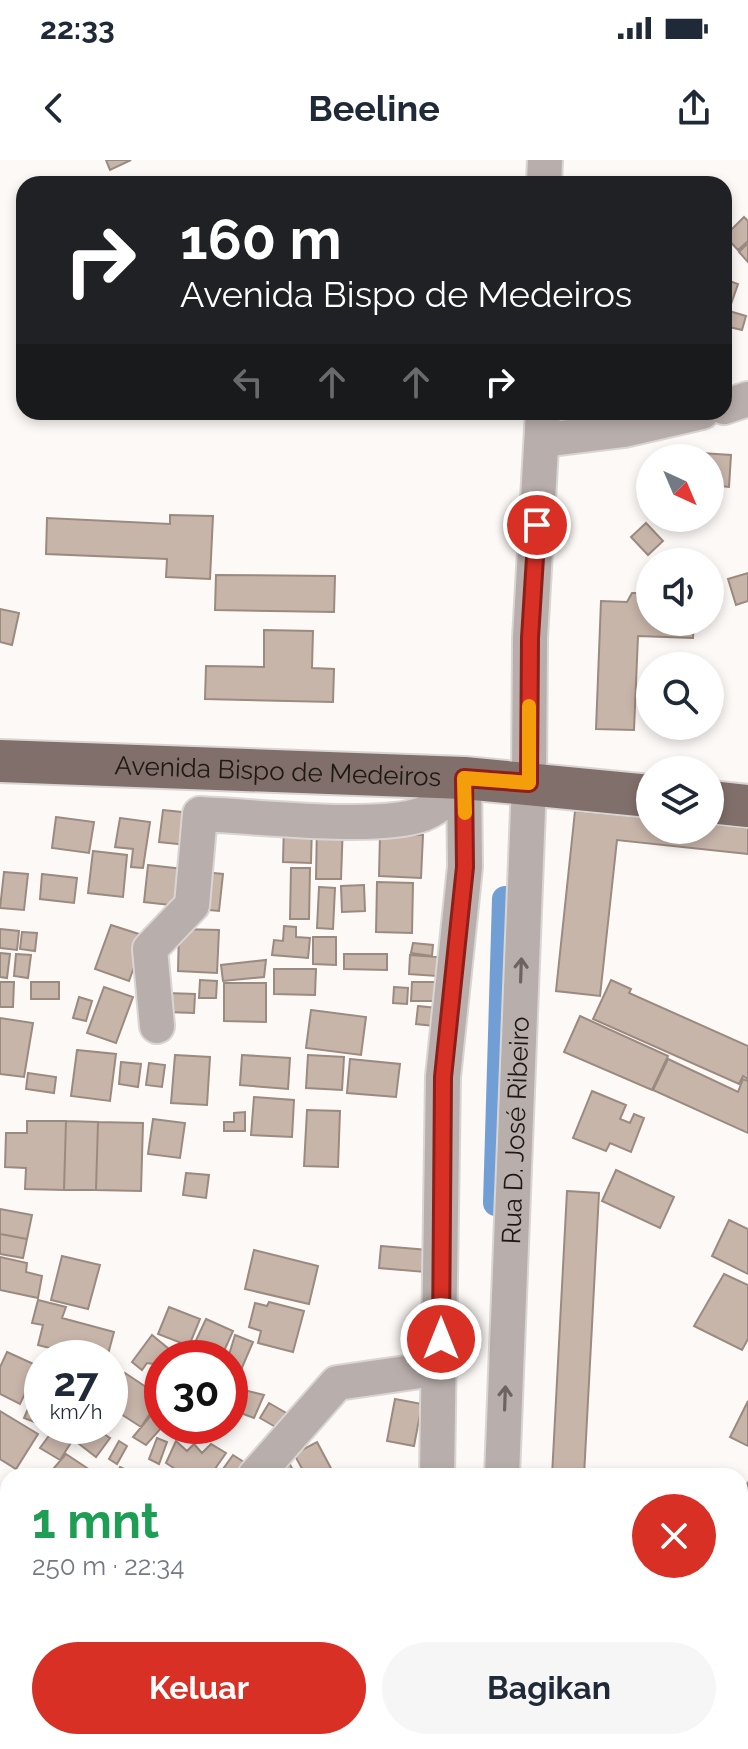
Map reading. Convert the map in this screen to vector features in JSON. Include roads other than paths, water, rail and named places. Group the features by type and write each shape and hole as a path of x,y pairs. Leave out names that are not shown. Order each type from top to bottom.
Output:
{"main road":[{"name":"Avenida Bispo de Medeiros","path":"0,761 464,778 636,794"},
{"path":"724,803 748,806"}],"street":[{"path":"543,426 624,430 667,420"},
{"name":"Rua D. José Ribeiro","path":"502,1468 529,783 530,638 543,426"},
{"path":"157,1026 150,949 192,905 200,814 389,822 422,814 446,802 464,778"},
{"path":"437,1468 443,1077 465,867 464,778"},
{"path":"262,1468 337,1383 441,1368"}],"waterway":[{"path":"496,1203 505,899"}]}
